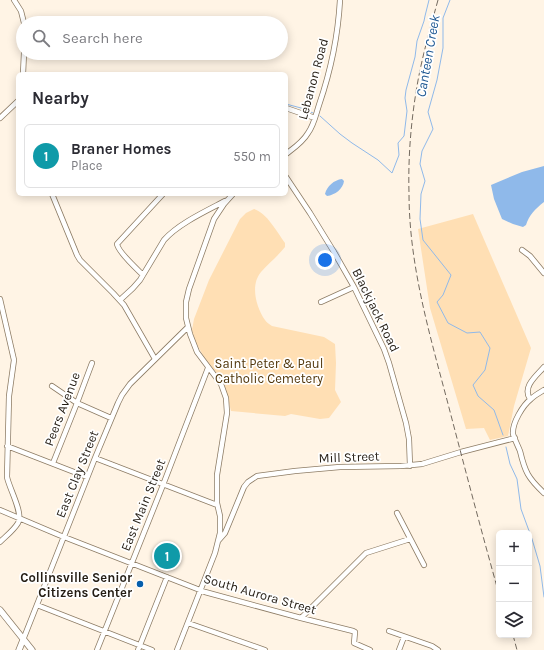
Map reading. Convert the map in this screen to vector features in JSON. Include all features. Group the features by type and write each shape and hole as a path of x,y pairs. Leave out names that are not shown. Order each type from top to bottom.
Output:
{"main road":[{"path":"0,610 32,650"},
{"name":"East Clay Street","path":"19,650 23,640"}],"street":[{"path":"14,0 22,16"},
{"name":"Lebanon Road","path":"288,153 300,144 305,138 315,118 333,58 340,0"},
{"path":"23,72 24,60"},
{"path":"0,118 16,103"},
{"path":"288,109 315,118"},
{"name":"Blackjack Road","path":"288,180 326,238 379,337 389,363 406,423 409,439 410,466"},
{"path":"55,196 80,260 124,305 155,359"},
{"path":"143,275 121,251 117,244 161,196"},
{"path":"176,650 201,590 218,541 220,524 216,488 227,413 227,405 221,384 196,350 188,327 186,302 214,219 218,211 231,196"},
{"path":"120,300 133,288 143,275 164,240 168,236 186,223 227,200"},
{"path":"522,250 530,256 544,273"},
{"path":"322,302 354,288"},
{"path":"0,299 14,360 9,396 7,477 20,519 18,524 0,542"},
{"name":"East Clay Street","path":"23,640 87,476 118,402 126,389 188,327"},
{"name":"Peers Avenue","path":"53,463 92,363"},
{"name":"East Main Street","path":"98,650 164,485 208,368"},
{"path":"530,399 527,394 528,388 535,377 544,368"},
{"path":"52,386 77,403 111,418"},
{"path":"544,390 530,399 517,417 513,434 522,462 529,477 544,492"},
{"name":"Mill Street","path":"218,541 225,533 244,487 248,482 257,476 315,469 410,466 515,438"},
{"path":"7,446 87,476"},
{"path":"95,458 217,505"},
{"name":"South Aurora Street","path":"0,510 64,537 201,590 301,618 353,630 356,634 354,644 370,650"},
{"path":"397,513 424,565"},
{"path":"301,618 366,553 410,539"},
{"path":"139,648 167,577"},
{"path":"37,605 105,631 139,648 152,650"},
{"path":"188,623 265,650"},
{"path":"389,631 432,646 438,650"},
{"path":"399,650 404,637"}],"green space":[{"name":"Saint Peter & Paul Catholic Cemetery","path":"254,209 263,214 285,243 285,247 261,272 256,283 255,289 257,303 266,322 272,326 324,337 335,344 335,390 341,402 329,418 320,419 291,414 285,416 231,411 222,381 204,357 195,341 192,330 194,319 209,280 240,219 246,213"},
{"path":"473,214 531,348 514,406 508,436 490,440 484,428 466,429 430,308 418,229"}],"water":[{"path":"544,166 544,202 533,212 526,225 523,227 502,219 494,199 491,185 522,172"},
{"path":"342,179 344,181 342,187 336,193 327,196 325,194 327,188 331,184"}],"waterway":[{"path":"320,116 340,134 378,160 392,173 399,155 398,143 404,136 407,111 405,98 406,90 415,57 417,41 429,0"},
{"name":"Canteen Creek","path":"450,0 443,18 443,48 437,80 428,112 433,129 422,151 420,164 425,181 421,194 420,219 423,240 451,275 443,295 437,302 448,323 467,333 480,332 490,348 485,370 473,385 478,396 494,410 503,435"},
{"path":"288,105 313,113"},
{"name":"Canteen Creek","path":"506,447 510,464 517,479 521,509 540,566 544,597"}],"railway":[{"path":"438,0 421,64 412,126 409,180 412,246 427,323 496,583"},
{"path":"514,638 517,650"}],"place":[{"name":"Braner Homes","path":"167,556"},
{"name":"Collinsville Senior Citizens Center","path":"140,584"}]}
